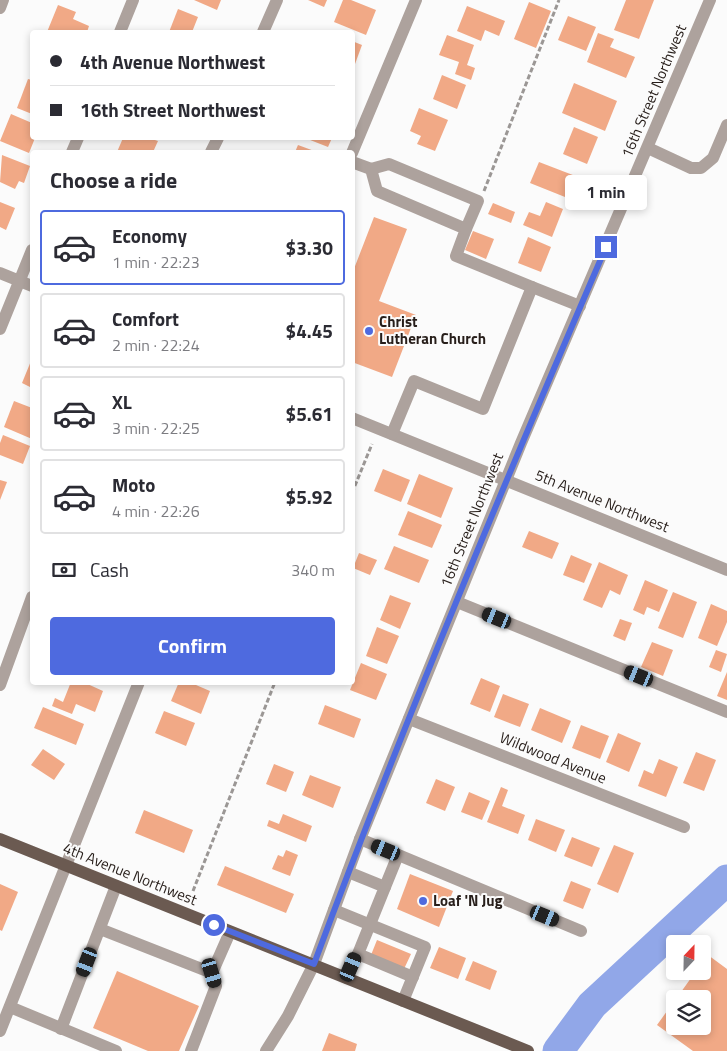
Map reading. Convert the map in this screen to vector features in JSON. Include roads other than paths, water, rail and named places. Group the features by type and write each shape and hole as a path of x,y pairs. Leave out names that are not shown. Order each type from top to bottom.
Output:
{"main road":[{"name":"4th Avenue Northwest","path":"0,839 523,1049"}],"street":[{"path":"0,8 3,0"},
{"path":"121,30 133,0"},
{"path":"264,30 276,0"},
{"path":"353,150 416,0"},
{"name":"16th Street Northwest","path":"266,1051 288,1016 314,964 360,839 506,479 710,0"},
{"path":"648,148 691,168 701,168 714,158 727,125"},
{"path":"355,163 372,169 389,164 478,201 456,256 580,306"},
{"path":"372,169 376,191 466,229"},
{"path":"0,329 30,255"},
{"path":"0,273 30,285"},
{"path":"392,434 414,381 483,410 532,287"},
{"name":"5th Avenue Northwest","path":"355,419 727,570"},
{"path":"0,685 30,602"},
{"path":"457,602 727,712"},
{"path":"0,1031 138,685"},
{"name":"Wildwood Avenue","path":"409,719 684,827"},
{"path":"360,839 582,931"},
{"path":"347,978 398,855"},
{"path":"348,872 385,887"},
{"path":"61,1029 116,886"},
{"path":"334,910 425,947 403,1001"},
{"path":"100,929 212,973"},
{"path":"191,1051 216,986 212,973 230,932"},
{"path":"358,954 413,977"},
{"path":"10,1007 116,1051"}],"waterway":[{"path":"558,1051 592,1005 727,880"}],"place":[{"name":"Christ Lutheran Church","path":"369,331"},
{"name":"Loaf 'N Jug","path":"423,901"}]}
